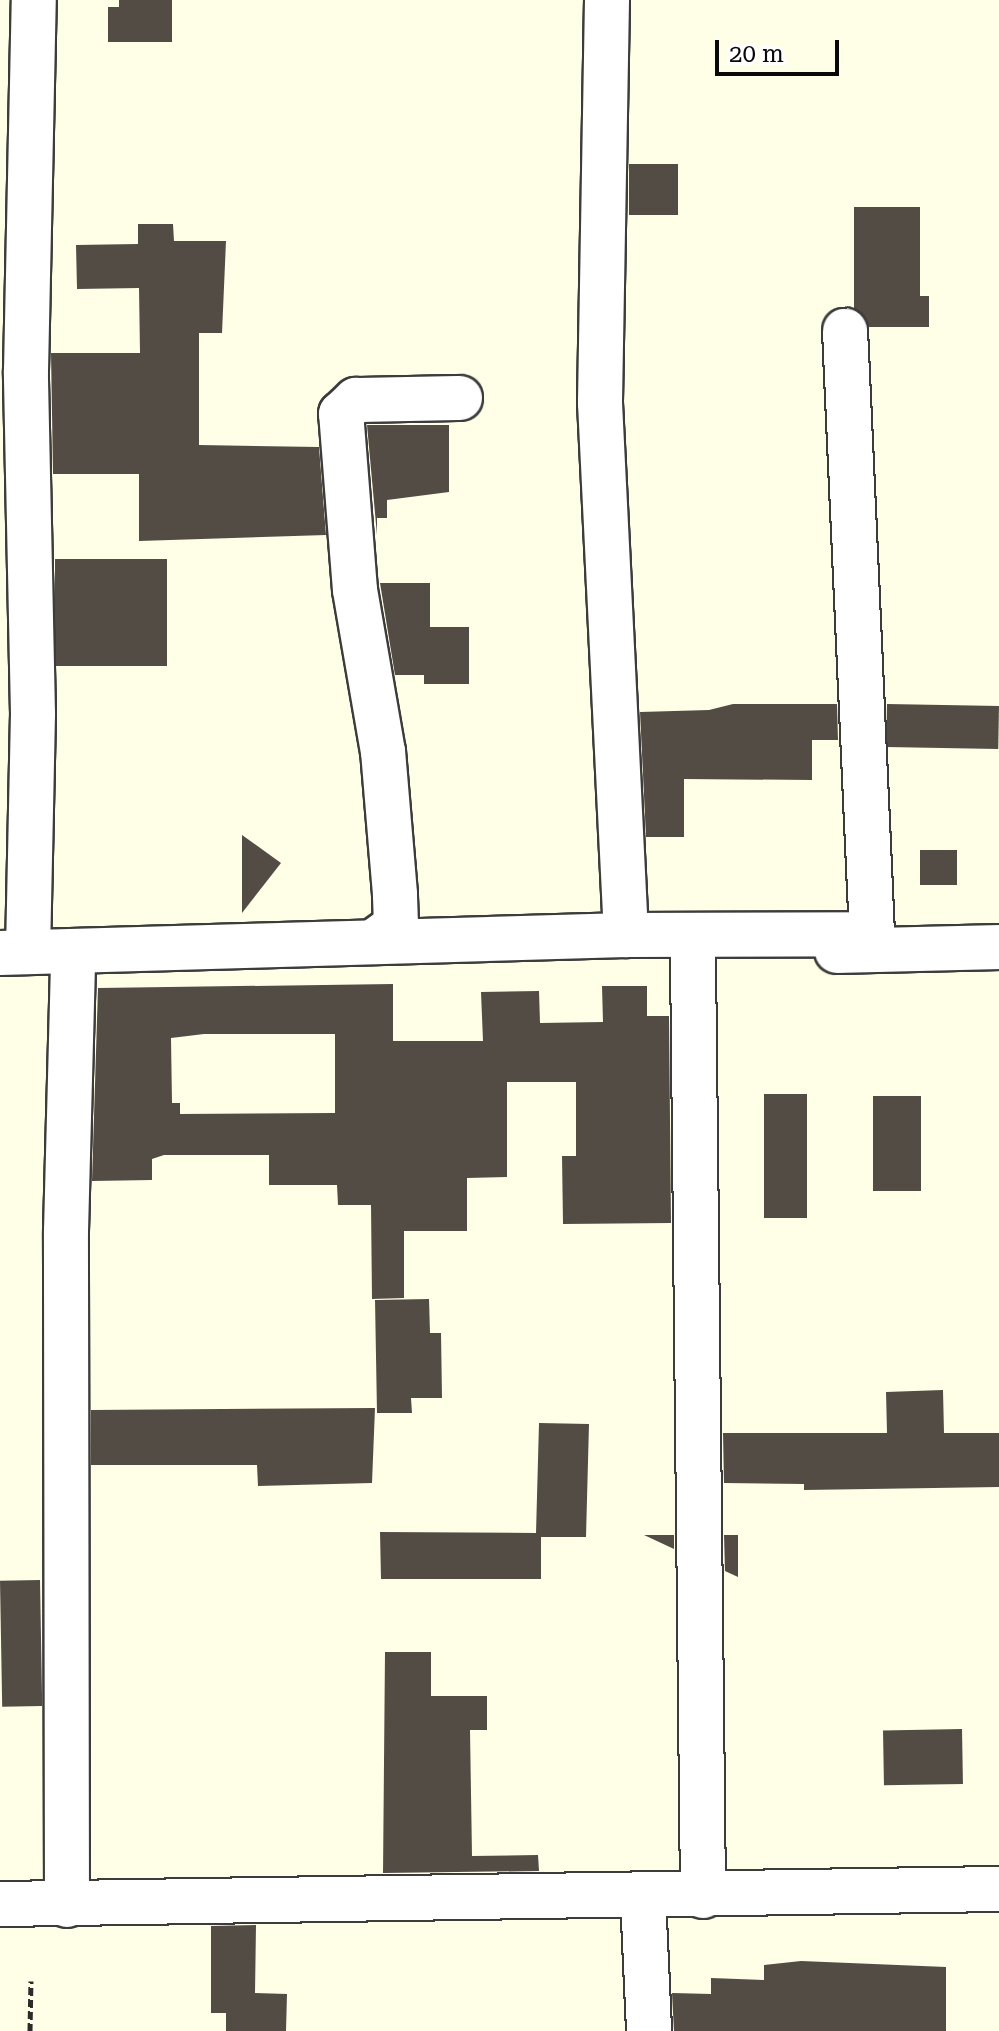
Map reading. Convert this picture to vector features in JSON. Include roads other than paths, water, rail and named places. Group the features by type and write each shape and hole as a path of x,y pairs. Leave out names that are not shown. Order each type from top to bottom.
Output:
{"street":[{"path":"9,960 33,714 13,371 34,0"},
{"path":"607,0 600,403 626,935"},
{"path":"9,960 373,942 626,935 872,934 845,331"},
{"path":"373,942 396,925 395,894 383,752 355,590 341,414 356,400 460,398"},
{"path":"9,960 73,971 999,947"},
{"path":"693,955 703,1896"},
{"path":"67,1905 66,1231 73,971"},
{"path":"0,1904 643,1897 999,1889"},
{"path":"643,1897 649,2031"}]}
